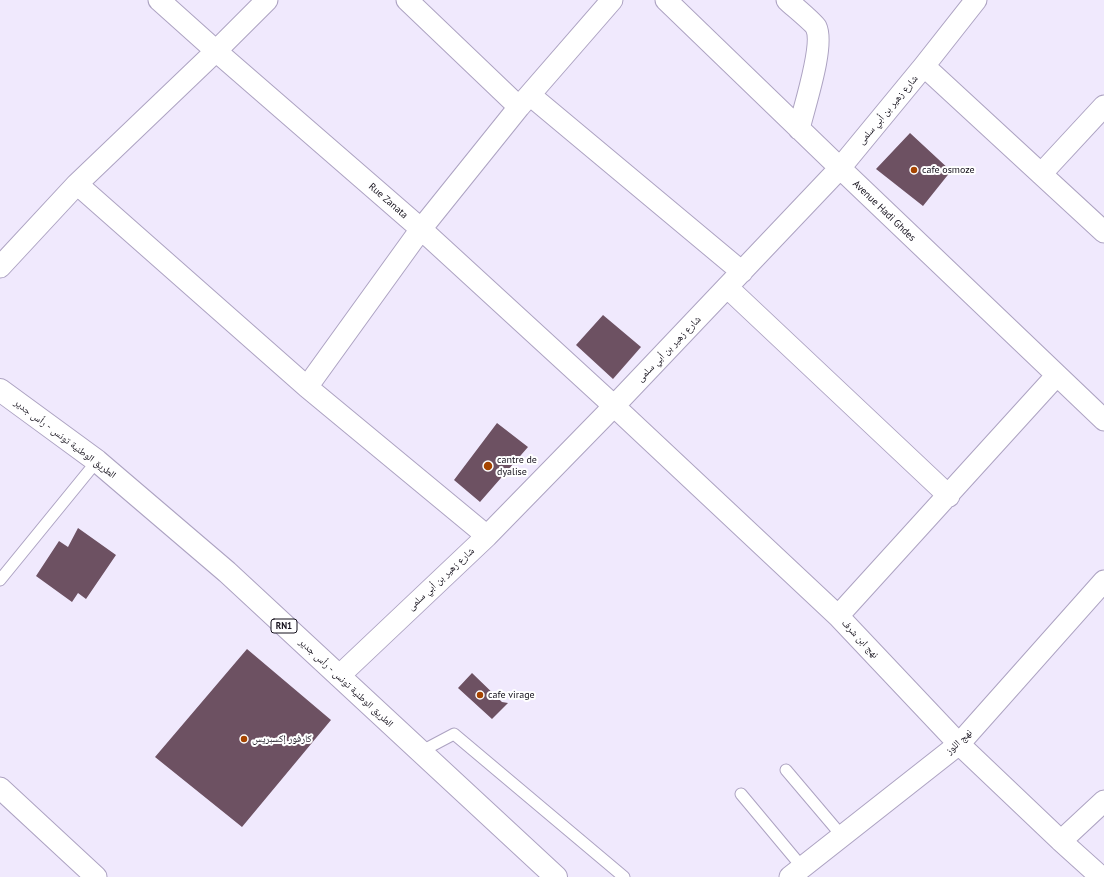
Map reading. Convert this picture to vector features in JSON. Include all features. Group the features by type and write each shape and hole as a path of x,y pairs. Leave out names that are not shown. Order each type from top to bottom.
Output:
{"main road":[{"name":"الطريق الوطنية تونس - رأس جدير","path":"0,390 97,461 226,572 556,877"}],"street":[{"name":"Rue Zanata","path":"159,0 421,229 614,406"},
{"path":"0,267 77,184 267,0"},
{"path":"407,0 524,101 742,272"},
{"path":"307,387 421,229 524,101 612,0"},
{"path":"787,0 816,26 819,38 818,56 799,129"},
{"name":"شارع زهير بن أبي سلمى","path":"339,676 487,536 727,288 840,168 976,0"},
{"name":"Avenue Hadi Ghdes","path":"670,1 799,129 1104,420"},
{"path":"924,66 1104,232"},
{"path":"1041,174 1104,106"},
{"path":"77,184 307,387 487,536"},
{"path":"727,288 948,496"},
{"path":"838,616 1057,375"},
{"name":"نهج ابن شرف","path":"614,406 838,616 959,744 1101,877"},
{"name":"نهج اللوز","path":"796,872 959,744 1104,581"},
{"path":"0,788 96,877"},
{"path":"1061,841 1104,801"}],"lane":[{"path":"0,580 97,461"},
{"path":"420,752 454,734 624,877"},
{"path":"786,770 842,836"},
{"path":"741,794 796,872"}],"building":[{"name":"cafe osmoze","path":"910,133 951,171 923,206 876,169"},
{"path":"603,315 641,347 613,379 576,345"},
{"path":"497,423 528,447 480,502 454,480"},
{"path":"78,528 116,555 86,599 78,593 72,602 36,576 59,541 68,547"},
{"name":"كارفور إكسبريس","path":"247,649 331,720 242,827 155,757"},
{"name":"cafe virage","path":"472,673 502,702 508,703 492,719 458,688"}],"place":[{"name":"cafe osmoze","path":"914,170"},
{"name":"cantre de dyalise","path":"488,466"},
{"name":"cafe virage","path":"480,695"},
{"name":"كارفور إكسبريس","path":"244,739"}]}
